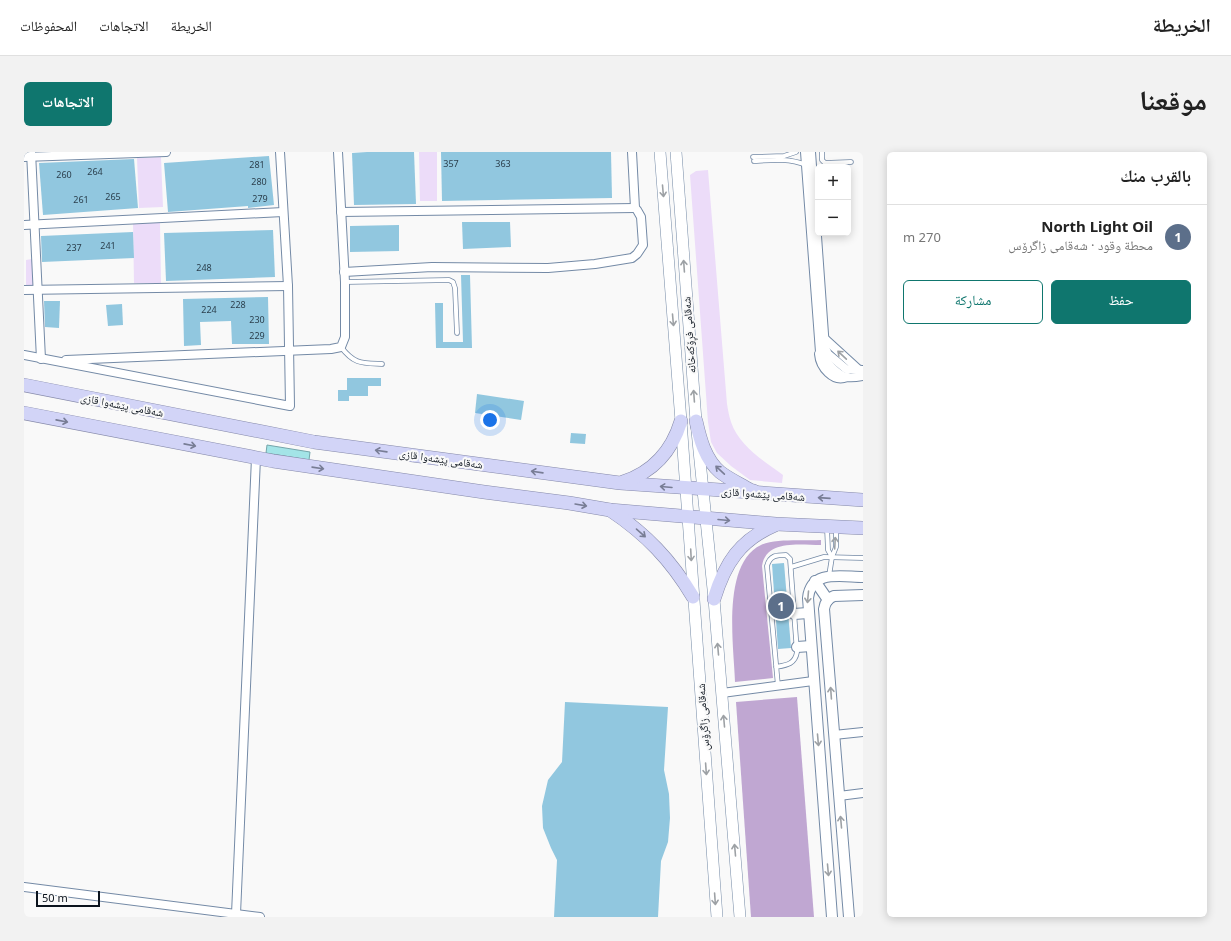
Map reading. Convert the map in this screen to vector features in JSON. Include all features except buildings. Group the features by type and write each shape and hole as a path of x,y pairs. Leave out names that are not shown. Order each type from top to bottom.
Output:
{"highway":[{"name":"شەقامی پێشەوا قازی","path":"24,385 314,442 620,483 863,500"},
{"path":"24,413 256,458 610,510 776,524 863,528"},
{"path":"620,483 633,479 646,472 657,463 673,443 681,421"},
{"path":"696,421 700,440 708,457 720,471 750,490 766,494"},
{"path":"610,510 644,535 658,549 671,564 693,597"},
{"path":"714,598 726,568 735,554 746,542 767,528 776,524"}],"main road":[{"name":"شەقامی فڕۆکەخانە","path":"660,152 688,516"},
{"name":"شەقامی فڕۆکەخانە","path":"676,152 696,421 706,518"},
{"name":"شەقامی زاگرۆس","path":"688,516 717,917"},
{"name":"شەقامی زاگرۆس","path":"706,518 740,917"}],"street":[{"path":"41,359 35,225 28,155 166,152"},
{"path":"24,355 290,406 288,286 280,152"},
{"path":"51,361 331,349 341,347 345,337 345,282 338,152"},
{"path":"344,272 432,267 548,268 595,264 632,258 637,254 643,245 641,217 635,208 632,152"},
{"path":"809,153 806,165 819,350 824,360 842,375 848,377 862,372"},
{"path":"809,153 825,348 828,354 846,369 862,372"},
{"path":"341,212 635,208"},
{"path":"24,225 283,212"},
{"path":"24,290 288,286"},
{"path":"236,914 256,458"},
{"path":"832,917 813,681 808,593 812,584 819,578 863,577"},
{"path":"815,580 828,600"},
{"path":"849,917 824,609 831,597 838,595 863,595"},
{"path":"794,614 808,613"},
{"path":"797,647 811,646"},
{"path":"722,693 813,681"},
{"path":"816,715 832,713"},
{"path":"834,735 863,732"},
{"path":"839,796 863,793"},
{"path":"24,886 260,917"}],"lane":[{"path":"754,159 784,156 796,152"},
{"path":"809,153 822,153 822,160 825,163 851,162"},
{"path":"770,158 789,160 806,165"},
{"path":"345,282 449,280 453,282 455,288 456,333"},
{"path":"341,347 354,361 382,364"},
{"path":"831,527 828,550 832,557"},
{"path":"829,577 832,557 836,547 831,527"},
{"path":"776,667 792,663 797,655 791,567 790,559 786,555 774,556 769,560 767,566 776,667 778,686"},
{"path":"791,567 824,557 863,558"}],"shaded area":[{"path":"419,152 437,152 437,201 420,201"},
{"path":"161,157 163,207 139,208 137,158"},
{"path":"708,170 729,415 735,431 746,446 783,475 782,483 750,480 717,453 711,442 708,422 690,175 696,171"},
{"path":"133,223 160,223 161,283 134,283"},
{"path":"32,259 34,289 26,286 26,260"},
{"path":"821,540 821,545 785,545 777,547 770,551 765,557 762,566 773,678 735,682 732,628 735,587 740,570 748,555 761,545 774,541"},
{"path":"797,697 814,917 751,917 736,702"}],"water":[{"path":"267,445 310,452 309,460 266,453"}],"place":[{"name":"North Light Oil","path":"781,606"}]}
